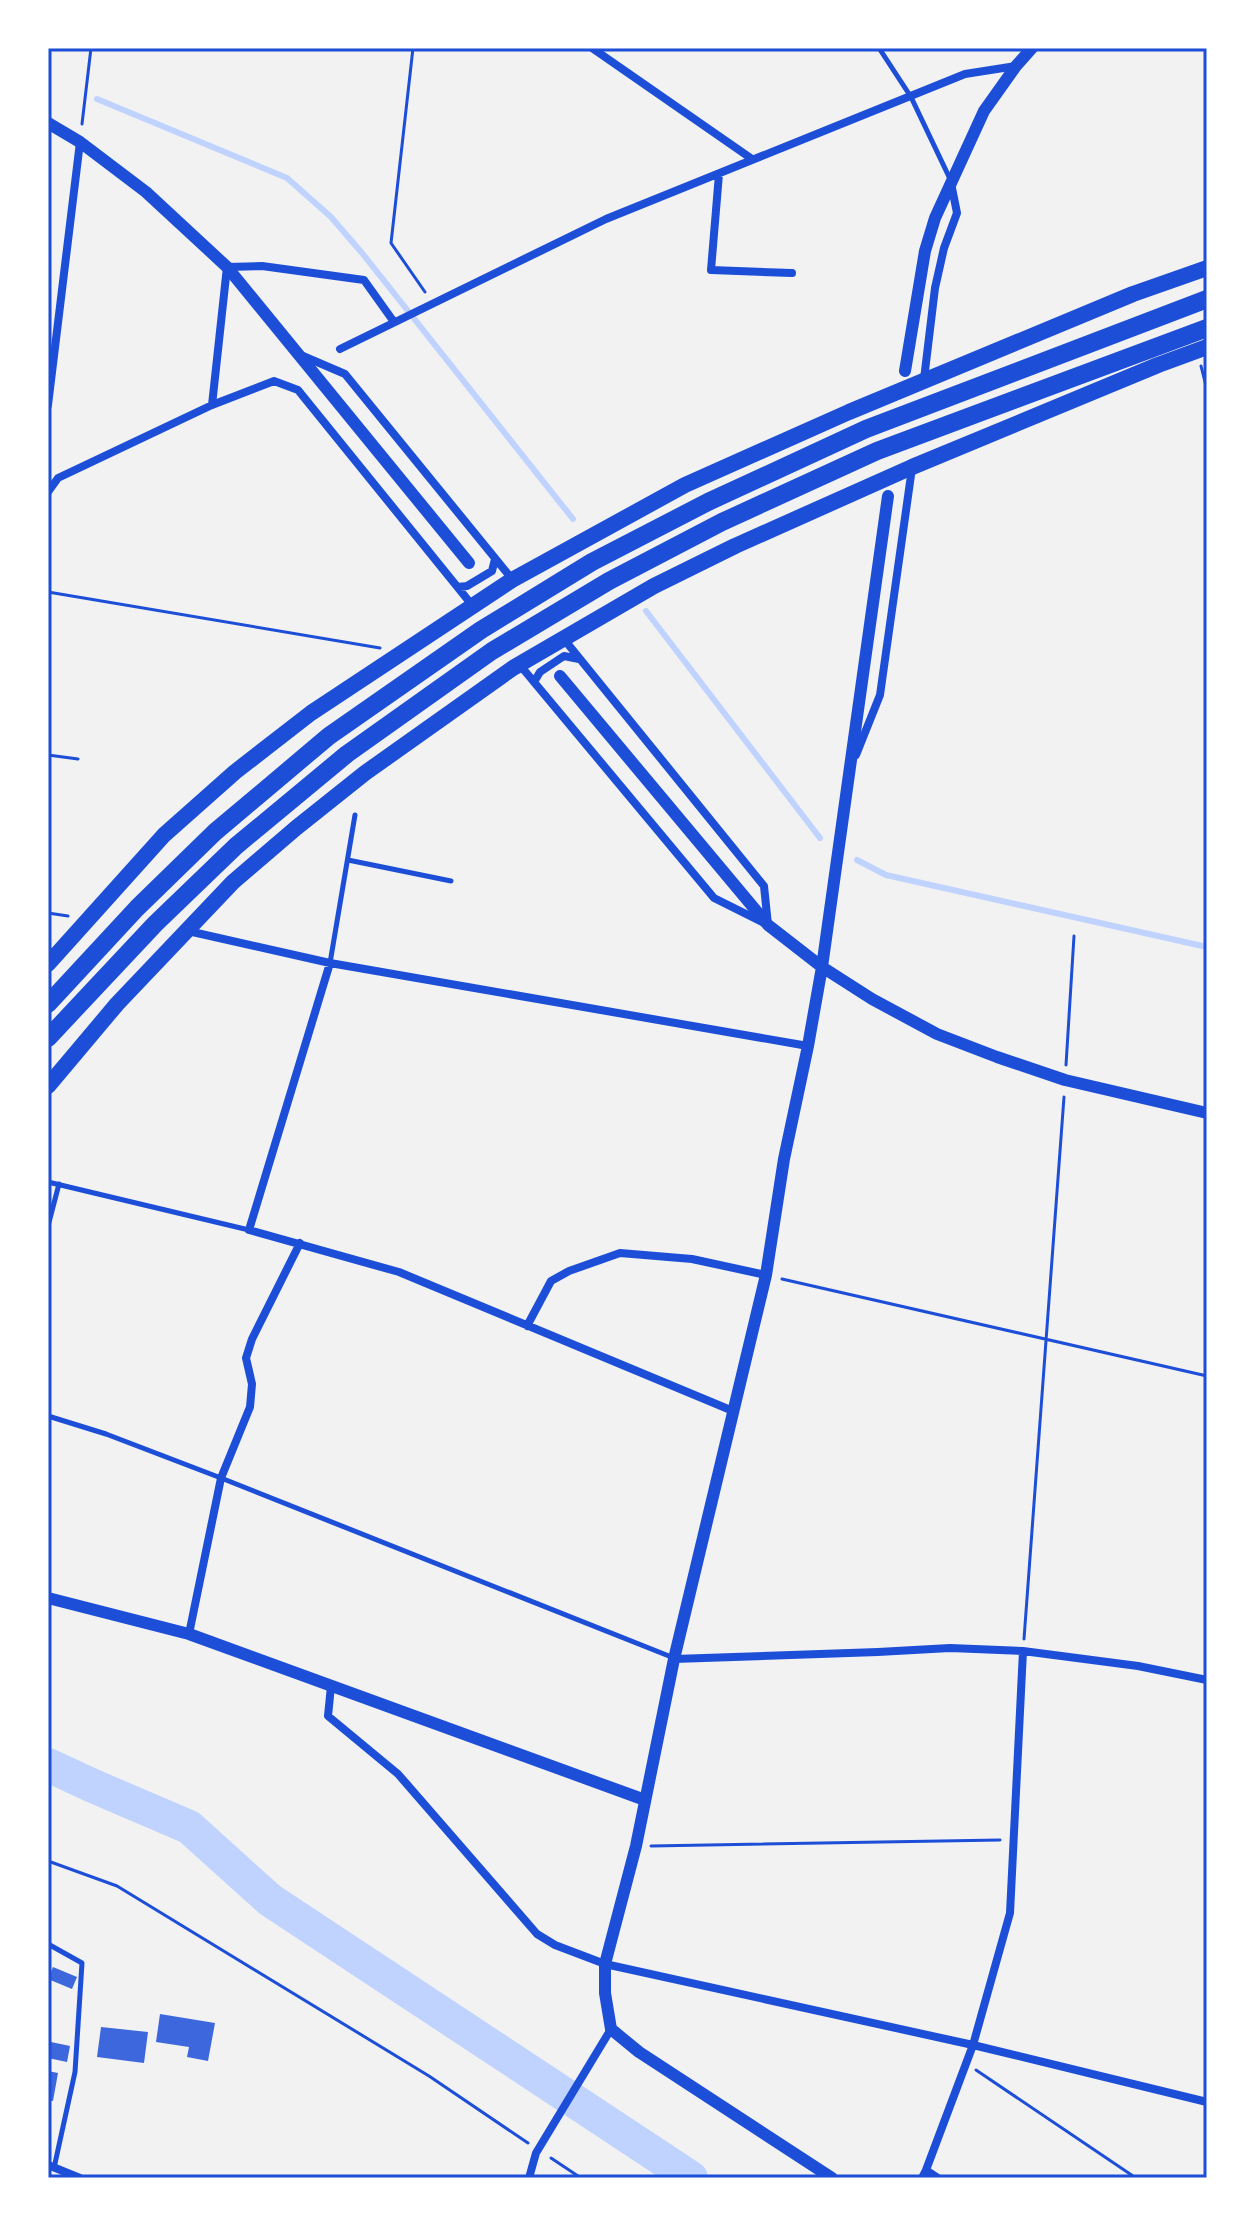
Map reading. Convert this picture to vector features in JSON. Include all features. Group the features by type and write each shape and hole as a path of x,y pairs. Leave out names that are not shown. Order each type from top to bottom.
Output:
{"highway":[{"path":"48,1004 137,908 215,832 329,736 481,630 555,584 708,502 866,429 1207,299"},
{"path":"48,1038 155,924 236,846 347,754 492,651 609,581 707,530 877,451 1207,328"}],"main road":[{"path":"48,964 164,835 223,783 311,713 512,580 685,485 924,379 1133,294 1207,268"},
{"path":"48,1086 117,1004 233,882 365,773 519,664 654,586 735,546 912,467 1202,349"}],"street":[{"path":"592,48 752,159"},
{"path":"905,371 925,251 935,218 984,111 1032,48"},
{"path":"340,349 606,219 965,74 1016,66"},
{"path":"48,123 80,142 146,192 227,267 469,563"},
{"path":"48,405 80,142"},
{"path":"719,174 711,270 792,273"},
{"path":"924,379 935,288 944,248 957,213 951,182"},
{"path":"227,267 262,266 364,280 394,322"},
{"path":"212,405 227,267"},
{"path":"297,353 345,374 512,580"},
{"path":"48,492 58,478 212,405 274,381 298,390 472,605"},
{"path":"850,769 880,695 912,467"},
{"path":"529,2178 540,2153 611,2029 605,1993 605,1964 636,1846 674,1659 766,1275 784,1159 808,1046 822,967 888,496"},
{"path":"458,587 467,586 492,571 495,559"},
{"path":"562,637 764,886 768,925"},
{"path":"534,682 540,672 564,656 579,659"},
{"path":"519,664 714,898 768,925 822,967 872,999 937,1034 1065,1080 1207,1113"},
{"path":"560,676 768,925"},
{"path":"187,930 330,963 808,1046"},
{"path":"330,963 249,1230 399,1272 733,1411"},
{"path":"189,1634 221,1478 250,1407 252,1384 246,1358 252,1339 300,1243"},
{"path":"527,1326 551,1281 569,1271 620,1253 692,1259 766,1275"},
{"path":"48,1598 189,1634 645,1800"},
{"path":"674,1659 950,1648 1023,1651 1138,1666 1207,1680"},
{"path":"938,2178 924,2174 973,2045 1010,1913 1023,1651"},
{"path":"331,1686 328,1716 398,1774 537,1934 555,1945 605,1964 973,2045 1207,2102"},
{"path":"611,2029 639,2052 832,2178"},
{"path":"57,2170 80,2178"}],"lane":[{"path":"879,48 911,97 951,182"},
{"path":"330,963 355,815"},
{"path":"348,860 451,881"},
{"path":"48,1182 249,1230"},
{"path":"48,1226 59,1184"},
{"path":"48,1416 106,1434 221,1478 674,1659"},
{"path":"48,1944 82,1963 75,2072 57,2170"}],"path":[{"path":"80,142 91,48"},
{"path":"413,48 391,243 428,305"},
{"path":"1202,349 1207,390"},
{"path":"48,592 382,648 399,655"},
{"path":"48,755 78,759"},
{"path":"1023,1651 1074,936"},
{"path":"766,1275 1207,1376"},
{"path":"636,1846 1014,1840"},
{"path":"48,1861 117,1886 429,2076 530,2144"},
{"path":"966,2064 1136,2178"},
{"path":"540,2153 581,2178"}],"building":[{"path":"53,1967 77,1977 72,1989 48,1979"},
{"path":"160,2014 215,2023 208,2061 187,2057 189,2047 156,2042"},
{"path":"101,2027 148,2032 144,2063 97,2057"},
{"path":"51,2042 70,2046 67,2062 48,2058"},
{"path":"48,2071 58,2073 53,2101 48,2100"}],"waterway":[{"path":"97,99 287,178 331,217 362,253 573,519"},
{"path":"646,611 820,838"},
{"path":"857,860 886,875 1207,947"},
{"path":"48,1765 189,1827 270,1900 691,2178"}]}
